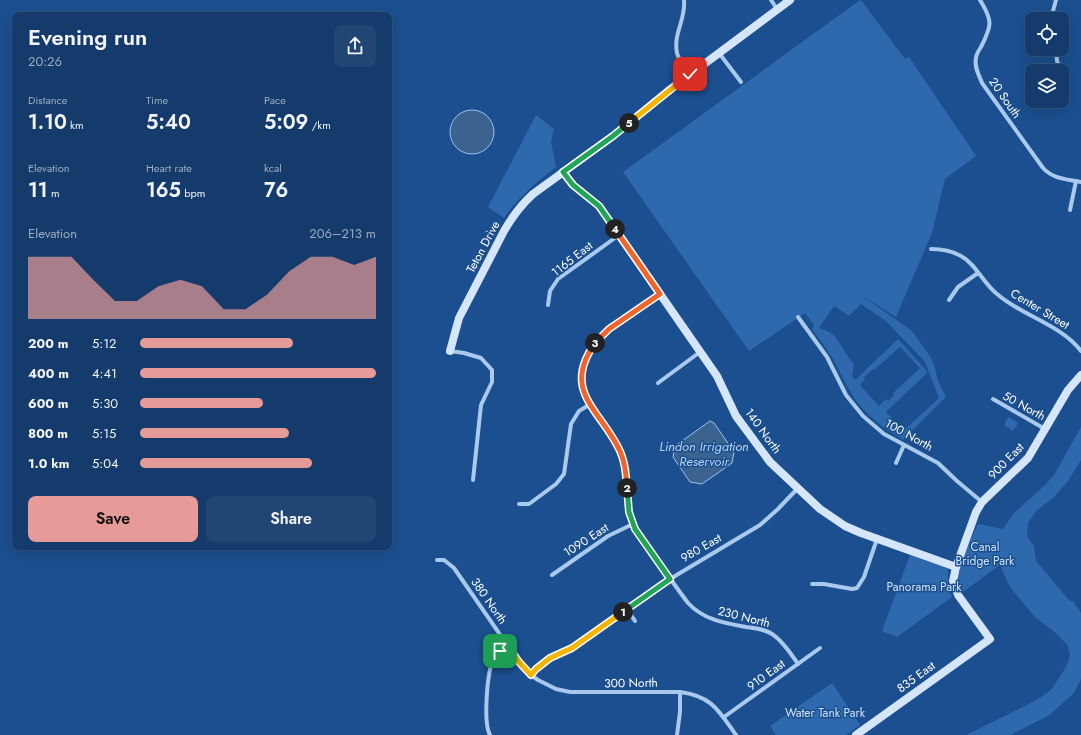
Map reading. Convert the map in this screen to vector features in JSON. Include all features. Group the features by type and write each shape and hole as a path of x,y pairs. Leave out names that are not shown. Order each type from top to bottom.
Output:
{"street":[{"path":"684,0 685,9 676,39 677,53 690,74"},
{"path":"771,0 777,9"},
{"name":"Teton Drive","path":"450,351 459,318 510,220 524,203 533,194 613,136 690,74 790,0"},
{"name":"20 South","path":"980,0 986,10 990,22 988,33 976,58 977,73 982,83 1043,168 1054,176 1081,182"},
{"path":"1053,12 1056,0"},
{"path":"719,54 741,82"},
{"name":"140 North","path":"563,172 573,185 599,206 717,376 736,416 758,448 770,462 830,517 850,529 956,567"},
{"path":"1070,210 1076,181"},
{"name":"1165 East","path":"548,305 550,291 558,279 619,235"},
{"name":"Center Street","path":"931,249 952,252 962,256 995,293 1009,304 1058,331 1076,344 1081,350"},
{"path":"949,300 958,287 978,273"},
{"name":"230 North","path":"660,294 609,329 594,344 582,371 582,386 585,397 618,447 623,459 629,512 633,524 688,603 696,611 715,621 756,628 772,633 784,645 798,664"},
{"name":"100 North","path":"798,317 827,357 846,395 858,411 884,434 938,463 957,482 982,502"},
{"path":"450,351 481,358 492,370 492,382 482,405 473,480"},
{"path":"658,383 700,352"},
{"name":"900 East","path":"956,567 976,512 982,502 1025,461 1046,429 1068,390 1081,376"},
{"name":"50 North","path":"993,399 1046,429"},
{"path":"519,504 530,504 556,484 564,474 571,424 579,411 589,405"},
{"path":"896,463 904,445"},
{"name":"980 East","path":"531,675 550,658 572,648 689,566 760,525 798,488"},
{"name":"1090 East","path":"552,575 608,536 633,524"},
{"path":"812,584 824,584 852,589 857,588 864,577 878,539"},
{"name":"380 North","path":"437,560 444,560 454,568 519,662"},
{"name":"835 East","path":"856,735 990,639 958,595 953,581 956,567"},
{"path":"627,609 635,621"},
{"path":"490,735 487,729 486,715 492,664 496,654 508,646"},
{"name":"910 East","path":"724,718 820,648"},
{"name":"300 North","path":"519,662 531,675 545,684 556,689 570,692 680,692 701,697 715,706 736,735"},
{"path":"677,735 680,712 680,692"}],"green space":[{"path":"861,0 905,59 909,57 976,156 945,179 932,233 896,317 858,293 911,330 934,364 938,381 946,397 903,440 887,430 859,405 833,359 812,329 814,325 805,313 749,351 623,172","holes":["861,304 886,321 925,362 939,398 903,431 886,412 926,374 927,371 898,339 855,380 852,377 854,364 840,343 834,335 819,328 834,306 849,316","900,347 920,368 893,393 894,395 888,401 886,399 879,406 860,385 865,379 864,377"]},
{"path":"536,115 554,129 551,142 556,167 522,196 504,218 488,207"},
{"path":"1008,417 1018,423 1013,431 1004,425"},
{"name":"Canal Bridge Park","path":"1081,427 1081,460 1068,481 1053,498 1036,511 1028,523 1027,536 1034,546 1036,561 1069,600 1074,602 1081,613 1081,679 1074,693 1050,715 1010,735 966,735 1038,699 1051,690 1066,667 1070,656 1068,646 1057,634 1034,616 1010,587 1000,565 963,592 957,580 959,565 978,524 1003,529 1014,513 1054,475"},
{"name":"Panorama Park","path":"910,555 948,569 948,586 952,597 897,637 882,631"},
{"name":"Water Tank Park","path":"832,683 860,725 846,735 776,735 770,726"}],"water":[{"path":"472,110 484,114 490,120 494,132 490,144 484,150 472,154 460,150 454,144 450,132 454,120 460,114"},
{"name":"Lindon Irrigation Reservoir","path":"710,421 714,423 734,452 732,463 702,484 690,482 673,457 675,446"}],"route":[{"path":"500,651 508,646 519,662 531,675 550,658 572,648 670,579 635,529 629,512 623,459 618,447 589,405 582,386 582,371 587,357 599,338 609,329 660,294 599,206 573,185 563,172 613,136 690,74"}]}
